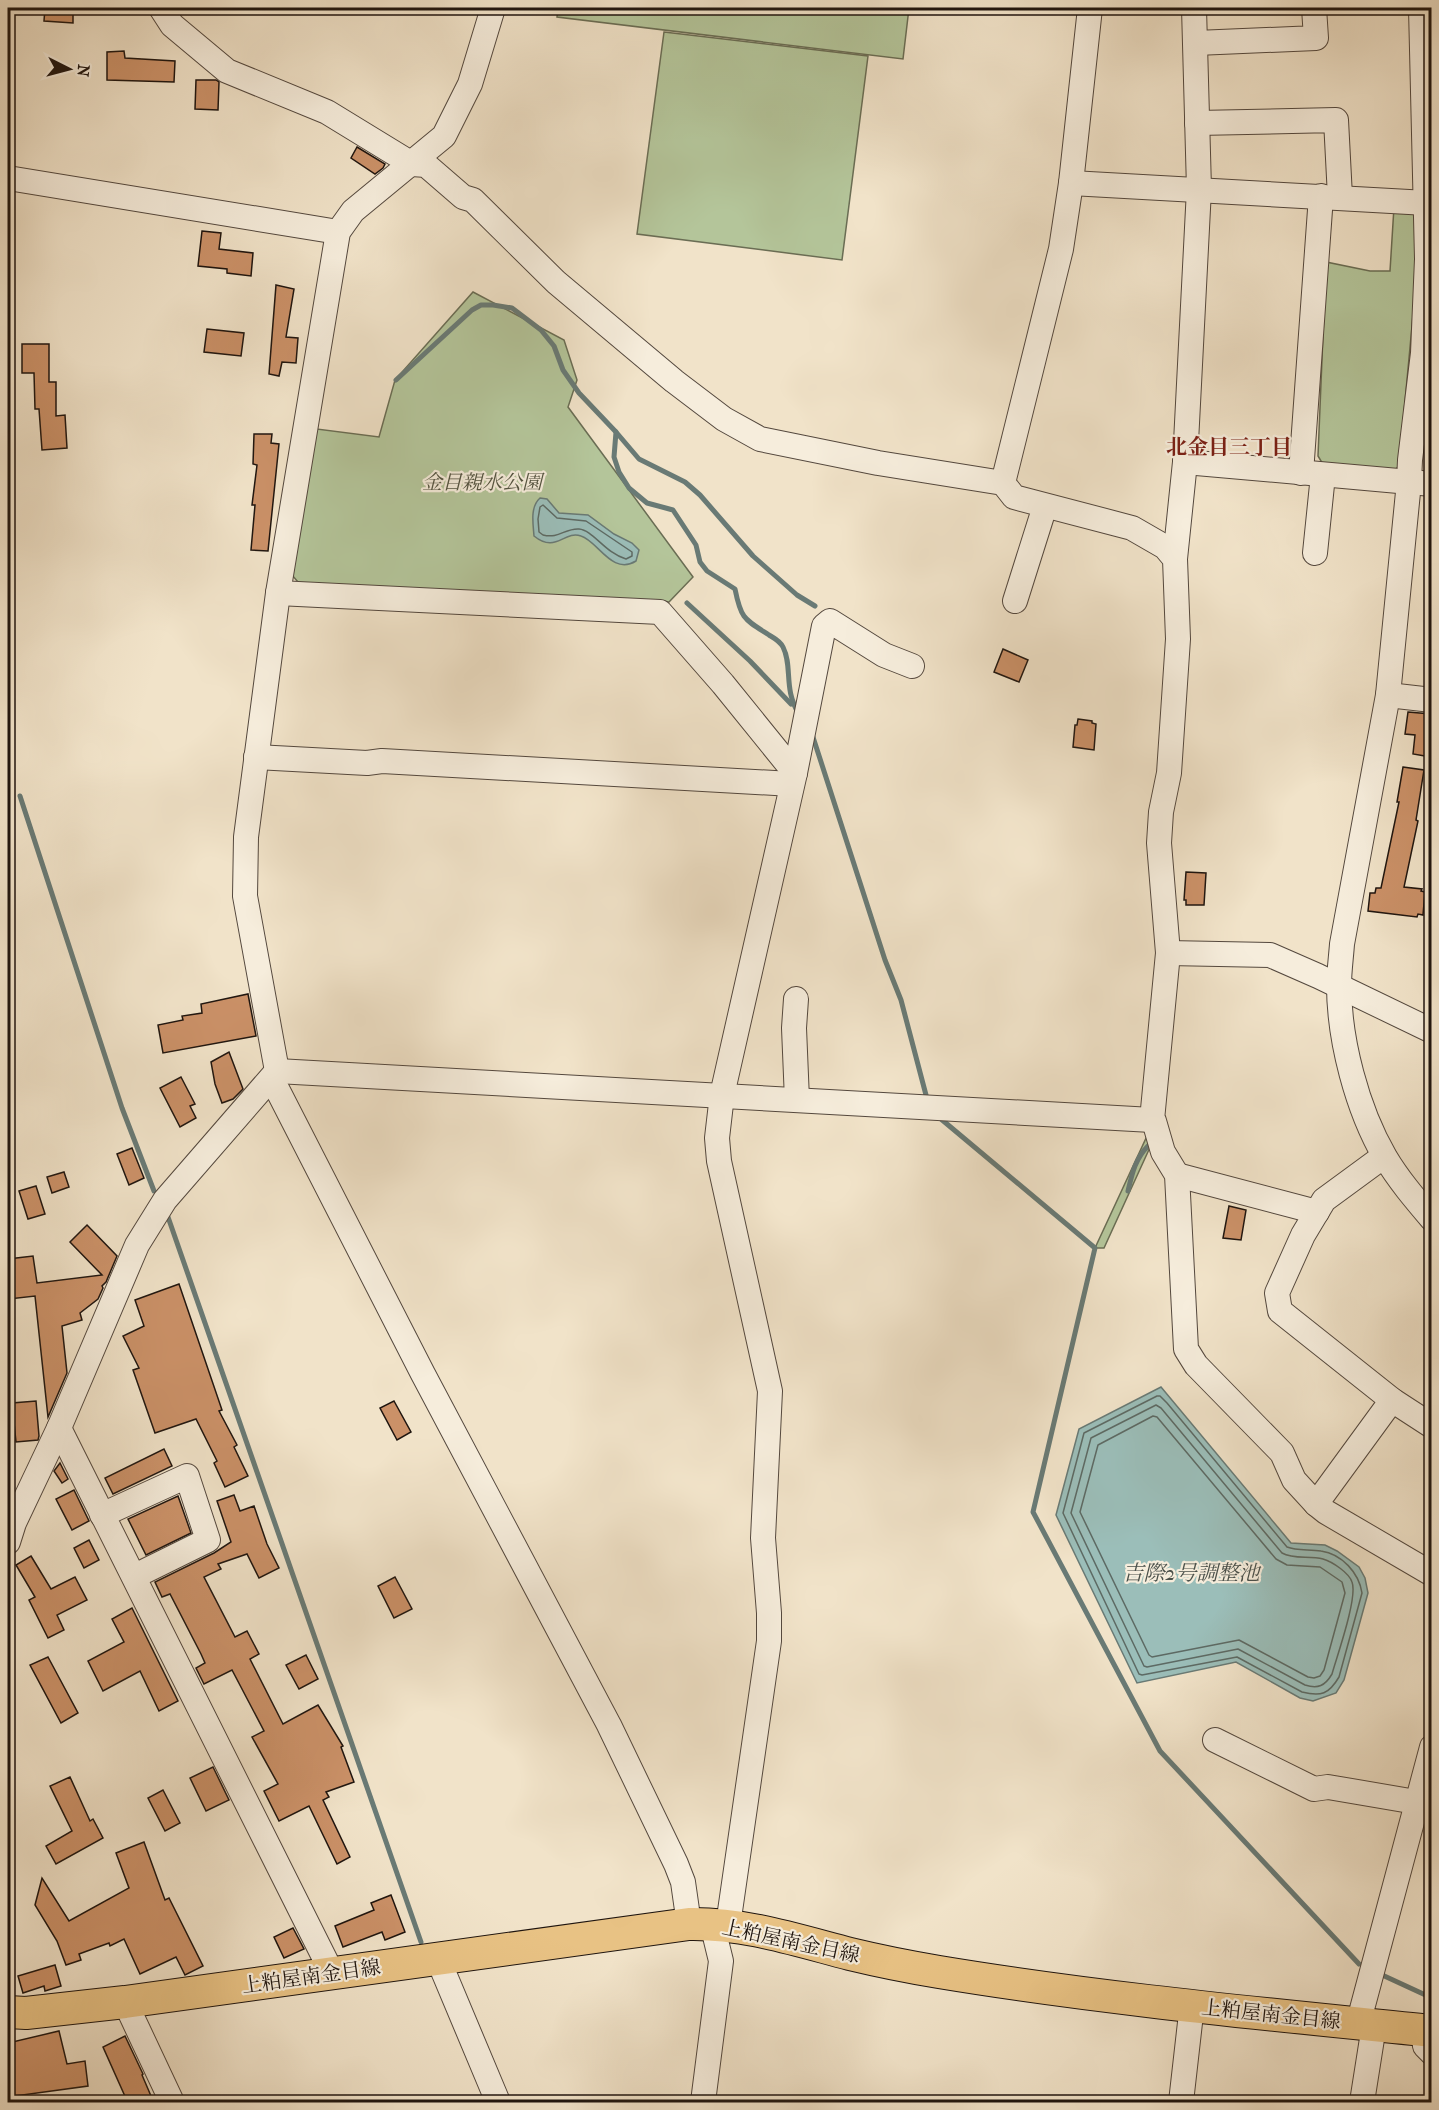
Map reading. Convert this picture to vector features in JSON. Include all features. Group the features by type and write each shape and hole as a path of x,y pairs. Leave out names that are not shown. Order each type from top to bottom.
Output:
{"main road":[{"name":"上粕屋南金目線","path":"8,2012 26,2013 124,2002 710,1925 762,1930 918,1969 1004,1983 1366,2025 1428,2038"}],"street":[{"path":"161,8 172,25 227,71 327,112 412,164 426,165 463,197 472,200 556,282 674,381 724,419 760,440 878,463 1003,483 1014,497 1132,528 1165,547 1175,558"},
{"path":"493,8 470,84 444,136 353,211 338,232 279,593 256,757 246,837 245,896 277,1071 275,1085 423,1374 609,1725 683,1882 710,1925 721,1961 703,2103"},
{"path":"1003,483 1061,249 1071,183 1090,8"},
{"path":"1194,8 1199,189 1185,462 1175,558 1178,579 1177,650 1169,773 1161,812 1159,843 1168,953 1152,1120 1163,1152 1177,1175 1186,1349 1196,1365 1282,1453 1294,1480 1316,1504 1431,1574"},
{"path":"1196,43 1316,38 1314,8"},
{"path":"1421,8 1427,259 1423,353 1410,460 1420,483 1388,695 1342,944 1339,986 1344,1043 1353,1080 1384,1156 1431,1219"},
{"path":"1197,123 1336,120 1312,474 1315,553"},
{"path":"8,178 338,232"},
{"path":"1071,183 1427,202"},
{"path":"1185,462 1420,483"},
{"path":"1015,601 1045,506"},
{"path":"279,593 660,612 723,684 794,778"},
{"path":"710,1925 769,1641 770,1613 763,1538 770,1390 719,1161 717,1138 722,1095 794,778 824,626 830,621 884,655 912,666"},
{"path":"1388,695 1431,700"},
{"path":"256,757 794,778"},
{"path":"1168,953 1270,955 1431,1031"},
{"path":"796,999 794,1028 797,1100"},
{"path":"277,1071 1152,1120"},
{"path":"8,1542 14,1523 59,1428 137,1245 165,1200 277,1071"},
{"path":"1384,1156 1324,1200 1303,1234 1277,1293 1280,1311 1392,1400 1431,1426"},
{"path":"1177,1175 1317,1212"},
{"path":"1316,1504 1392,1400"},
{"path":"59,1428 332,1973"},
{"path":"102,1515 187,1476 208,1540 135,1576"},
{"path":"1215,1740 1314,1789 1328,1787 1416,1802"},
{"path":"1362,2103 1366,2025 1416,1802 1431,1747"},
{"path":"438,1959 498,2103"},
{"path":"124,2002 172,2103"},
{"path":"1181,2103 1192,2005"}],"green space":[{"path":"558,8 909,8 903,59 557,17"},
{"path":"664,32 868,56 842,260 637,234"},
{"path":"1394,207 1421,209 1399,466 1392,472 1324,466 1318,456 1326,262 1370,271 1390,271"},
{"name":"金目親水公園","path":"473,292 564,340 577,380 568,407 693,577 669,602 304,589 292,575 317,429 379,437 395,380"},
{"path":"1154,1121 1157,1132 1104,1248 1095,1248"}],"water":[{"path":"540,498 547,499 559,513 588,515 614,534 632,543 639,550 636,561 620,564 613,561 581,536 570,536 548,543 534,536 533,511"},
{"name":"吉際2号調整池","path":"1161,1387 1291,1543 1325,1545 1359,1567 1365,1578 1368,1593 1344,1680 1336,1693 1313,1701 1300,1698 1236,1662 1137,1683 1056,1515 1079,1429"}],"building":[{"path":"45,8 73,8 73,23 44,21"},
{"path":"124,51 125,58 175,61 174,82 107,80 107,52"},
{"path":"196,80 219,82 218,110 195,109"},
{"path":"357,147 385,164 383,168 375,174 351,158"},
{"path":"202,231 221,233 219,249 253,253 251,276 227,273 227,269 198,266"},
{"path":"276,285 294,289 286,337 298,338 296,363 282,362 279,376 269,374"},
{"path":"207,329 244,333 241,356 204,352"},
{"path":"22,344 49,344 49,382 56,382 56,416 65,415 67,448 42,450 39,409 35,409 34,373 22,373"},
{"path":"254,434 272,434 271,443 279,444 268,551 251,550 255,505 252,505 257,465 253,464"},
{"path":"1003,649 1028,660 1019,682 994,672"},
{"path":"1408,712 1431,714 1431,757 1413,754 1415,735 1405,734"},
{"path":"1078,719 1092,721 1096,724 1094,750 1073,747 1075,725"},
{"path":"1403,767 1424,770 1416,820 1418,821 1404,887 1422,889 1421,891 1425,892 1423,915 1418,914 1417,917 1368,911 1370,893 1375,893 1376,888 1381,888 1399,802 1397,802"},
{"path":"1186,872 1206,873 1204,905 1186,905 1186,900 1184,900"},
{"path":"248,994 256,1036 163,1053 158,1025 183,1020 182,1016 202,1013 201,1004"},
{"path":"229,1052 243,1089 233,1099 222,1103 215,1084 211,1062"},
{"path":"181,1077 195,1104 190,1106 196,1118 180,1127 160,1088"},
{"path":"132,1148 144,1178 129,1185 117,1154"},
{"path":"64,1172 69,1187 52,1193 47,1177"},
{"path":"36,1186 45,1214 28,1219 19,1191"},
{"path":"1229,1206 1246,1210 1241,1240 1223,1238"},
{"path":"87,1225 117,1256 98,1299 80,1313 82,1320 62,1326 67,1373 48,1417 35,1296 9,1299 8,1259 33,1256 37,1283 102,1275 70,1242"},
{"path":"179,1284 222,1410 219,1411 237,1445 234,1447 248,1476 225,1487 214,1463 217,1461 196,1419 155,1433 133,1370 139,1368 123,1336 144,1326 135,1300"},
{"path":"36,1401 38,1440 16,1442 12,1403"},
{"path":"394,1401 411,1432 397,1440 380,1408"},
{"path":"164,1449 172,1466 113,1494 105,1478"},
{"path":"60,1463 68,1479 62,1483 54,1471"},
{"path":"74,1490 89,1521 72,1530 56,1499"},
{"path":"234,1495 240,1511 254,1506 267,1544 279,1568 259,1578 247,1554 218,1564 221,1569 204,1577 235,1637 247,1631 259,1654 250,1659 283,1724 318,1705 343,1746 341,1747 354,1782 326,1792 329,1797 323,1800 350,1857 337,1864 309,1806 279,1821 264,1791 278,1784 252,1737 264,1731 232,1670 204,1684 196,1668 205,1663 201,1654 170,1594 162,1597 155,1582 214,1553 231,1542 217,1501"},
{"path":"178,1496 191,1533 146,1555 128,1519"},
{"path":"89,1540 99,1560 84,1568 74,1548"},
{"path":"31,1556 51,1589 75,1577 87,1600 57,1615 64,1630 48,1638 29,1600 35,1597 16,1565"},
{"path":"395,1577 412,1609 394,1618 378,1586"},
{"path":"132,1608 178,1701 159,1711 140,1671 103,1691 88,1661 124,1642 112,1619"},
{"path":"306,1655 318,1679 299,1689 286,1665"},
{"path":"48,1657 78,1713 61,1723 30,1665"},
{"path":"213,1767 229,1800 206,1811 190,1778"},
{"path":"70,1777 90,1821 93,1819 103,1838 56,1864 46,1846 72,1831 50,1786"},
{"path":"163,1790 180,1823 165,1831 148,1798"},
{"path":"144,1842 165,1900 169,1898 203,1966 185,1975 176,1957 140,1974 124,1939 110,1946 109,1943 79,1954 81,1960 66,1965 57,1941 35,1905 42,1878 69,1921 129,1888 116,1853"},
{"path":"391,1895 405,1932 385,1940 382,1932 343,1947 335,1926 374,1910 371,1903"},
{"path":"293,1928 304,1949 284,1958 274,1937"},
{"path":"55,1965 61,1986 45,1991 44,1986 23,1993 18,1976"},
{"path":"59,2031 67,2064 85,2061 88,2086 8,2097 8,2043"},
{"path":"125,2036 154,2103 128,2103 103,2047"}],"waterway":[{"path":"396,380 472,310 481,305 512,308 541,330 554,346 563,370 579,393 616,432 614,457 619,472 629,488 647,503 673,510 696,545 700,562 707,571 735,589 739,607 745,617 782,645 786,655 791,696 799,714"},
{"path":"616,432 639,459 685,482 700,495 753,556 797,595 815,606"},
{"path":"687,603 750,661 791,704"},
{"path":"812,734 885,960 901,1000 926,1095"},
{"path":"20,796 122,1108 154,1191"},
{"path":"941,1119 1095,1248 1033,1512 1160,1751 1359,1964"},
{"path":"1128,1191 1137,1161 1148,1146"},
{"path":"168,1217 421,1942"},
{"path":"1380,1974 1432,1998"}],"district":[{"name":"北金目三丁目","path":"1229,447"}]}
